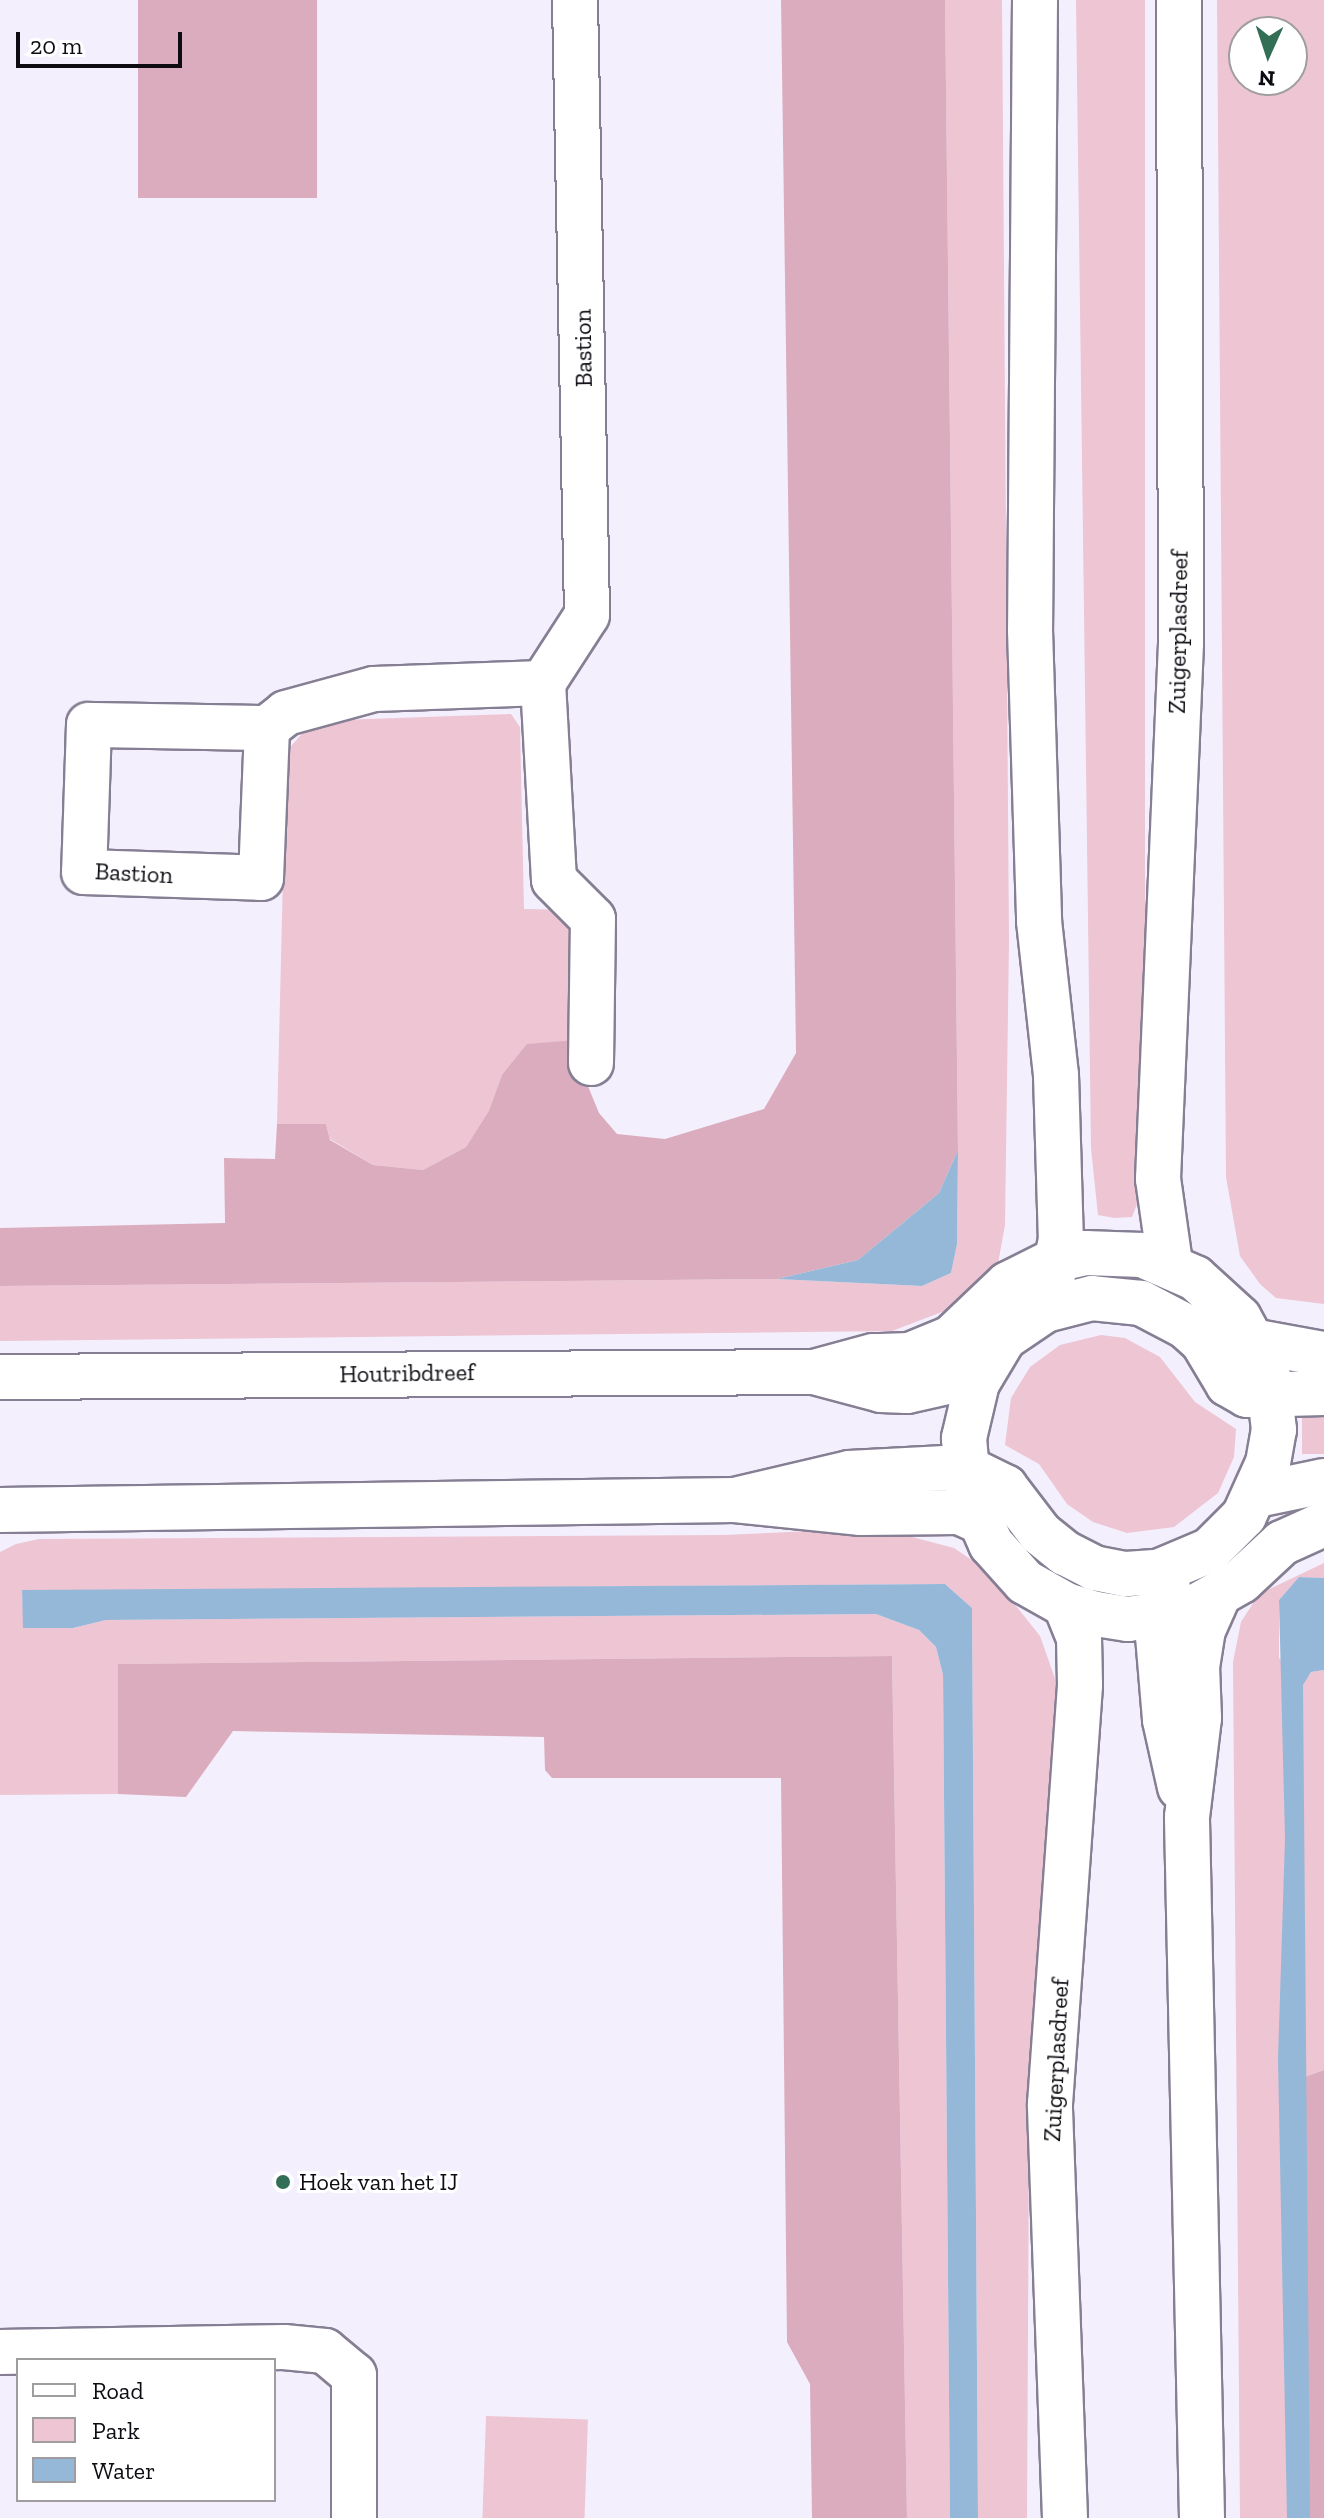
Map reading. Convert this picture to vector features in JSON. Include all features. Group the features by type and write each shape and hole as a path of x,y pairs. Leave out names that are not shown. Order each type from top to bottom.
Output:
{"main road":[{"name":"Bastion","path":"543,683 587,615 575,0"},
{"path":"1035,0 1030,630 1039,921 1056,1075 1058,1259 1045,1310"},
{"name":"Zuigerplasdreef","path":"1170,1263 1158,1179 1181,643 1179,0"},
{"path":"267,728 286,713 374,689 543,683 554,880 593,919 591,1063"},
{"name":"Bastion","path":"89,725 267,728 261,878 84,872 89,725"},
{"path":"1187,1817 1165,1720 1159,1616 1165,1592 1189,1562 1229,1534 1257,1495 1270,1452 1273,1397 1257,1342 1219,1297 1170,1263 1114,1252 1058,1259 1008,1284 979,1340 968,1410 964,1467 979,1521 1007,1564 1066,1605 1128,1619 1159,1616 1218,1596 1282,1543 1324,1524"},
{"path":"979,1340 1004,1338 1045,1310 1092,1298 1141,1303 1185,1326 1203,1342 1228,1384 1247,1395 1273,1397 1324,1393"},
{"name":"Houtribdreef","path":"0,1377 814,1372 873,1356 910,1355 951,1338 979,1340"},
{"path":"1257,1342 1324,1354"},
{"path":"735,1500 849,1473 964,1467 1005,1487 1040,1533 1094,1568 1148,1573 1189,1562"},
{"path":"1257,1495 1324,1481"},
{"path":"0,1510 735,1500 861,1513 959,1512 979,1521"},
{"path":"1202,2518 1187,1817 1199,1718 1197,1667 1203,1630 1218,1596"},
{"name":"Zuigerplasdreef","path":"1065,2518 1050,2104 1080,1685 1079,1638 1066,1605"},
{"path":"0,2352 284,2347 325,2351 354,2375 354,2518"}],"green space":[{"path":"945,0 1002,0 1009,941 1005,1225 997,1269 955,1307 892,1331 0,1341 0,1286 777,1279 922,1286 951,1273 957,1243 958,1150"},
{"path":"1076,0 1145,0 1145,1183 1132,1217 1114,1218 1098,1215 1091,1148"},
{"path":"1217,0 1324,0 1324,1304 1276,1298 1260,1284 1240,1256 1226,1177"},
{"path":"511,714 520,727 524,909 577,910 577,1040 502,1075 490,1111 466,1147 423,1170 373,1165 330,1139 326,1124 277,1124 286,752 313,721"},
{"path":"1101,1335 1125,1338 1160,1357 1195,1402 1236,1429 1234,1457 1218,1493 1174,1527 1127,1533 1093,1522 1067,1504 1039,1464 1005,1445 1011,1398 1030,1367 1060,1345"},
{"path":"1302,1411 1324,1411 1324,1454 1302,1454"},
{"path":"878,1528 954,1548 988,1571 1040,1636 1059,1690 1061,1714 1029,2142 1027,2518 978,2518 972,1608 945,1584 22,1591 24,1628 73,1628 106,1620 876,1614 919,1630 936,1647 943,1675 950,2518 907,2518 892,1656 118,1664 118,1794 0,1795 0,1552 16,1544 39,1539 724,1535"},
{"path":"1324,1563 1324,1578 1299,1577 1279,1600 1279,1658 1303,1684 1311,1672 1324,1670 1324,2070 1299,2079 1306,2518 1240,2518 1233,1662 1241,1622 1259,1594"},
{"path":"486,2416 588,2420 585,2518 482,2518"}],"shaded area":[{"path":"138,0 317,0 317,198 138,198"},
{"path":"781,0 945,0 958,1150 939,1193 858,1260 777,1279 0,1286 0,1228 225,1223 224,1158 275,1159 277,1124 326,1124 330,1140 373,1165 423,1170 466,1147 489,1111 502,1075 527,1044 577,1040 576,1057 599,1113 617,1134 665,1139 764,1109 796,1053"},
{"path":"892,1656 907,2518 812,2518 810,2384 787,2342 781,1778 552,1778 545,1770 544,1737 233,1731 186,1797 118,1794 118,1664"},
{"path":"1324,2070 1324,2518 1306,2518 1299,2079"}],"water":[{"path":"958,1150 957,1244 951,1273 922,1286 777,1279 858,1260 939,1193"},
{"path":"1299,1577 1324,1578 1324,1670 1311,1672 1303,1685 1310,2518 1287,2518 1278,2059 1285,1838 1279,1600"},
{"path":"945,1584 972,1608 978,2518 950,2518 943,1675 936,1647 919,1630 876,1614 106,1620 73,1628 23,1628 22,1590"}],"place":[{"name":"Hoek van het IJ","path":"283,2182"}]}
